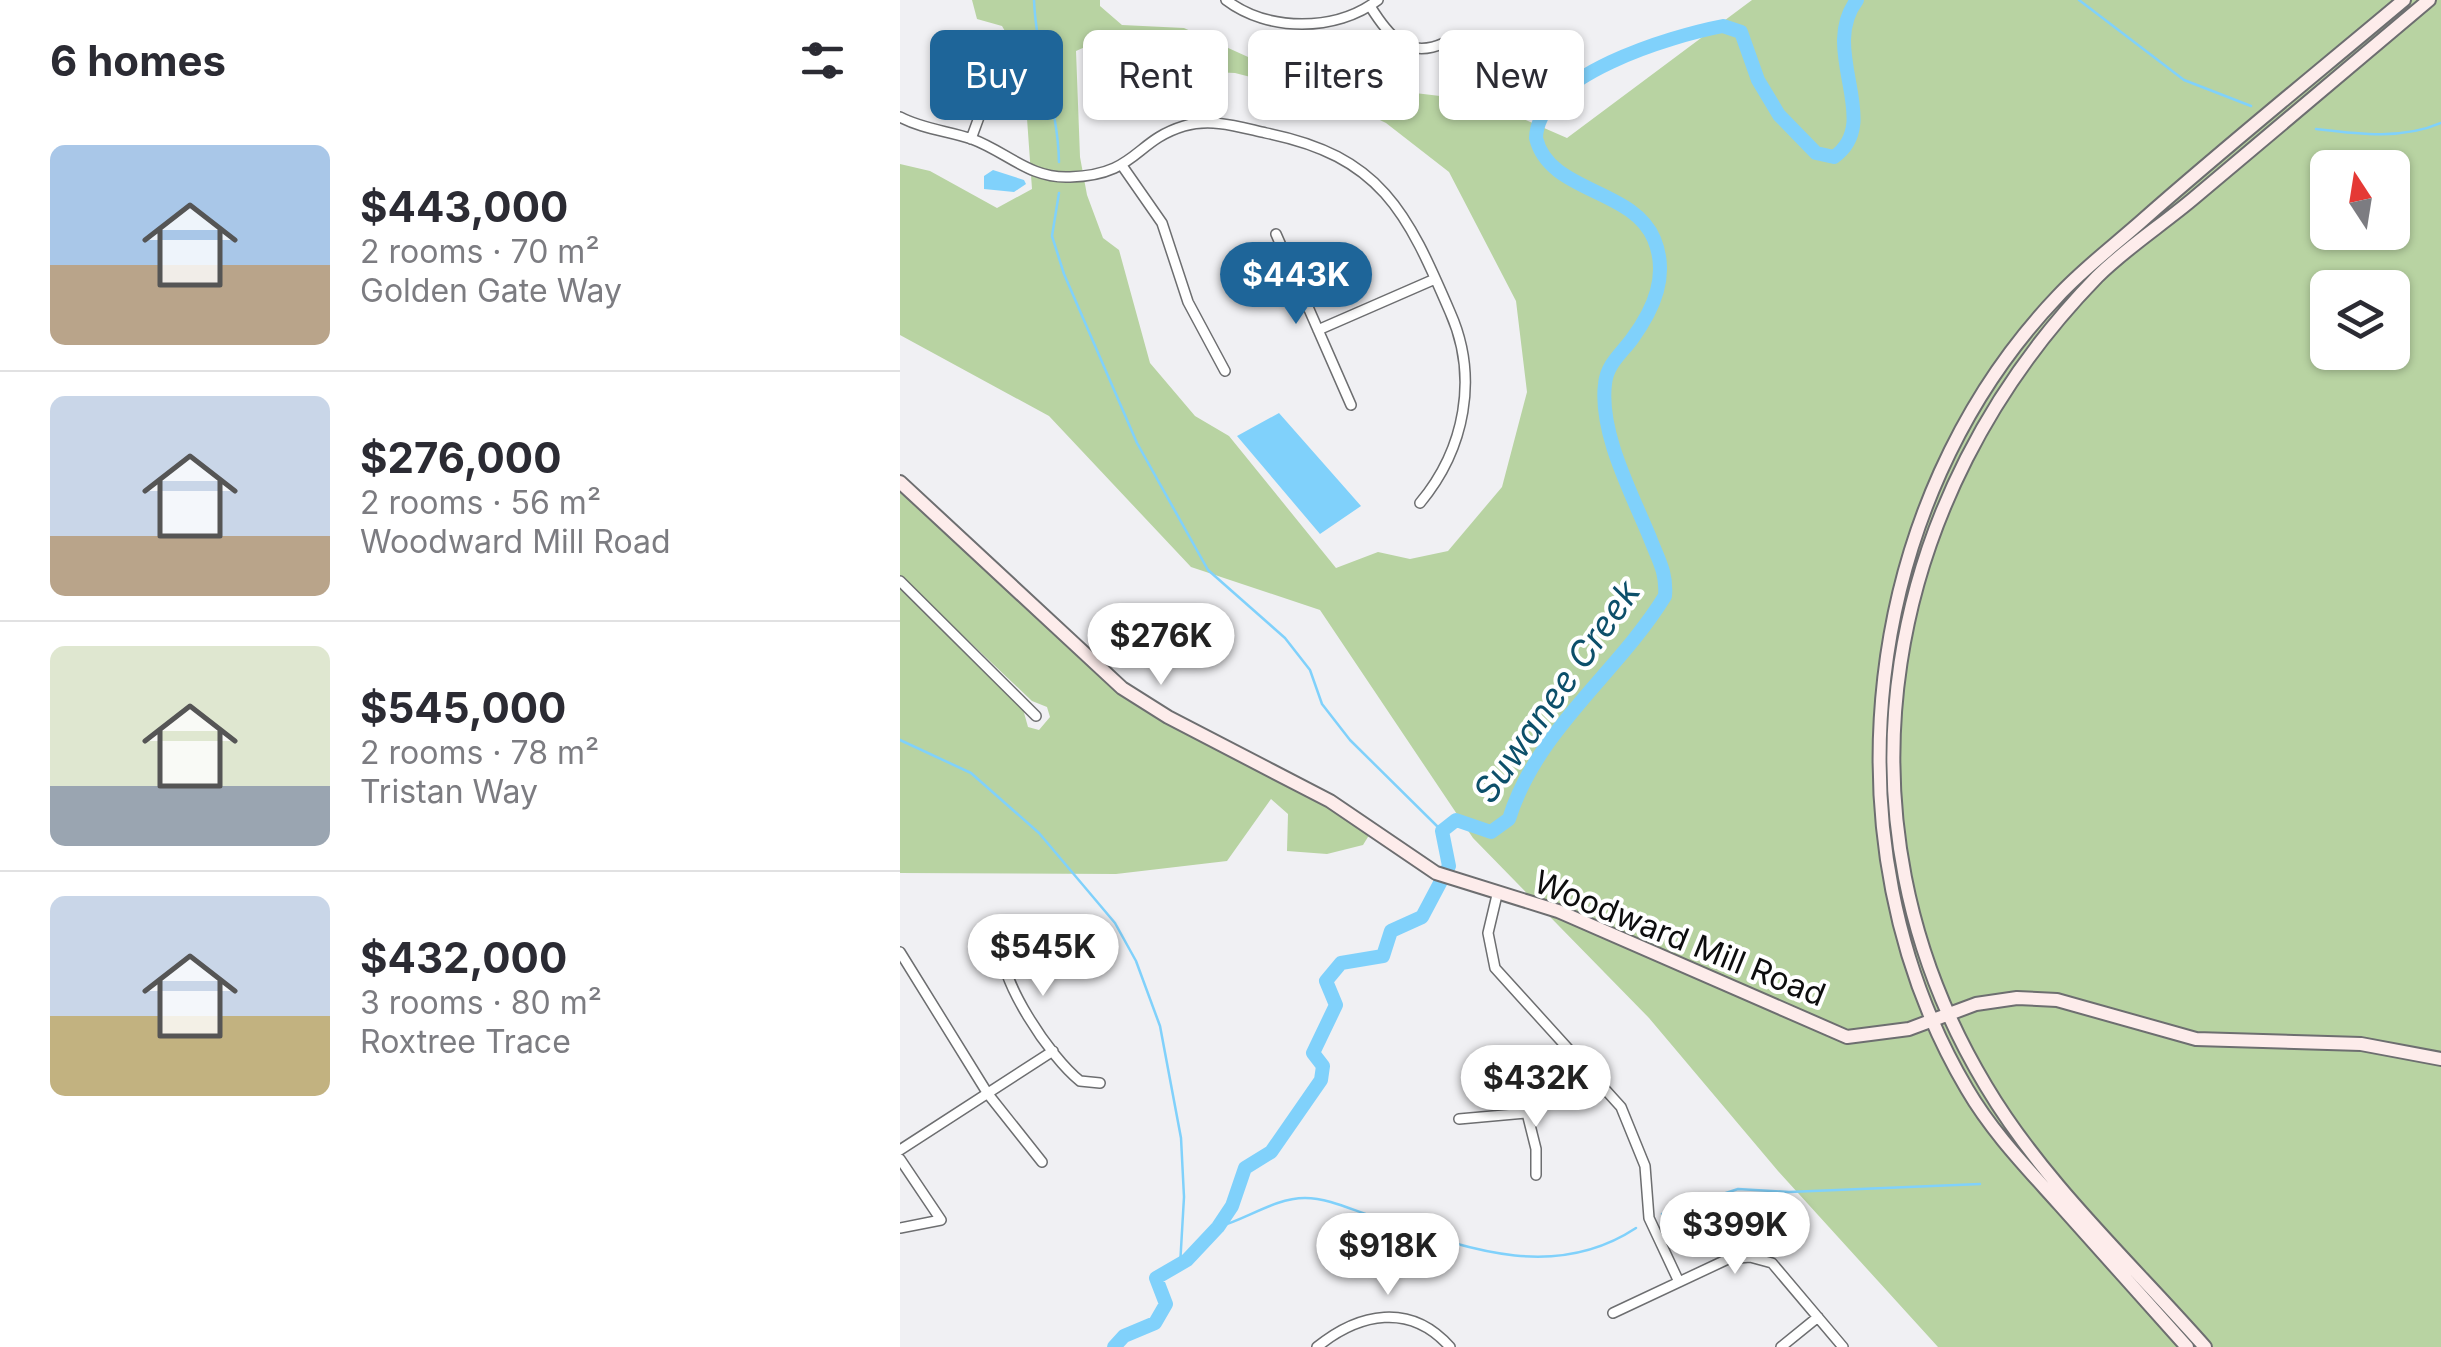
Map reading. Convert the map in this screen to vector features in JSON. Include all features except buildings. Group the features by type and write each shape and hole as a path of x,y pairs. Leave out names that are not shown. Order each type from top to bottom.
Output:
{"main road":[{"path":"1953,1061 1936,1040 1909,1029 1919,1018 1921,1005 1892,887 1880,798 1880,715 1890,626 1914,536 1951,449 1999,370 2057,296 2404,0"},
{"path":"2205,1347 2023,1142 1947,1012 1904,881 1894,798 1896,706 1905,628 1935,521 1986,416 2045,336 2100,274 2429,0"},
{"name":"Woodward Mill Road","path":"900,482 1122,688 1330,801 1436,873 1497,896 1558,911 1847,1037 1881,1036 1947,1012 2017,998 2057,1000 2196,1038 2360,1044 2441,1059"},
{"path":"1908,947 1933,1018 1966,1089 2006,1145 2187,1347"},
{"path":"1936,981 1951,998 1976,1004"},
{"path":"1966,1049 1961,1016 1976,1004"}],"street":[{"path":"1226,0 1240,9 1306,24 1338,20 1374,3 1400,44 1421,49 1439,44"},
{"path":"1240,9 1247,0"},
{"path":"900,117 972,139 1044,176 1102,175 1123,167 1168,133 1199,123 1311,143 1354,163 1389,194 1414,230 1460,340 1465,402 1453,450 1420,503"},
{"path":"972,139 978,120"},
{"path":"1123,167 1162,223 1190,308 1225,370"},
{"path":"1276,234 1351,405"},
{"path":"1318,330 1434,279"},
{"path":"900,581 1012,687 1036,716"},
{"path":"1497,896 1488,933 1495,968 1622,1107 1645,1166 1650,1218 1679,1282"},
{"path":"1078,966 1063,948 1038,940 1001,942 1000,956 1008,981 1052,1051 1080,1081 1100,1083"},
{"path":"900,952 988,1094 1042,1162"},
{"path":"900,1150 1052,1051"},
{"path":"1459,1119 1527,1113 1584,1066"},
{"path":"1527,1113 1536,1150 1536,1176"},
{"path":"900,1159 941,1220 900,1228"},
{"path":"1613,1313 1728,1258 1750,1257 1772,1263 1843,1347"},
{"path":"1317,1347 1343,1326 1367,1318 1397,1317 1424,1327 1450,1347"},
{"path":"1781,1347 1818,1317"}],"green space":[{"path":"972,0 1100,0 1100,6 1122,25 1188,30 1083,30 1083,48 1076,51 1080,157 1087,195 1103,238 1119,250 1150,363 1195,416 1229,436 1336,568 1378,552 1410,559 1448,551 1502,487 1527,392 1516,301 1449,172 1380,120 1419,120 1419,93 1439,96 1439,120 1526,120 1567,138 1752,0 2441,0 2441,1347 1938,1347 1778,1171 1649,1018 1473,838 1320,610 1191,567 1049,416 900,335 900,164 930,171 997,208 1032,189 1027,120 1063,120 1063,30 1004,30 977,19"},
{"path":"1228,48 1248,57 1248,76 1228,73"},
{"path":"900,487 1111,684 1371,832 1363,845 1327,854 1287,851 1288,814 1271,799 1227,861 1116,874 900,873 900,588 1021,702 1028,727 1039,730 1050,717 1047,707 1032,701 900,576"}],"water":[{"path":"993,170 1026,184 1014,192 984,189 984,176"},
{"path":"1279,413 1361,506 1320,534 1237,436"}],"waterway":[{"path":"1034,0 1059,162"},
{"name":"Suwanee Creek","path":"1114,1347 1124,1336 1155,1323 1166,1304 1156,1278 1187,1260 1218,1227 1232,1206 1245,1168 1271,1152 1321,1080 1323,1066 1313,1053 1336,1005 1326,981 1341,963 1383,956 1391,931 1422,917 1449,866 1442,831 1456,820 1491,832 1509,819 1538,757 1665,596 1661,566 1612,443 1604,403 1609,371 1653,304 1659,279 1658,252 1643,222 1629,209 1574,181 1544,156 1536,138 1542,116 1559,95 1611,62 1672,39 1723,26 1741,32 1758,80 1779,115 1816,153 1834,157 1848,142 1853,125 1844,41 1847,20 1857,0"},
{"path":"2079,0 2184,80 2251,106"},
{"path":"2316,129 2395,134 2441,123"},
{"path":"1059,193 1052,236 1064,274 1137,443 1208,570 1285,638 1310,670 1322,704 1350,740 1442,831"},
{"path":"900,740 971,773 1039,833 1115,923 1136,961 1160,1026 1181,1138 1184,1197 1180,1266"},
{"path":"1662,1214 1738,1189 1789,1192 1980,1184"},
{"path":"1218,1227 1283,1201 1314,1198 1472,1248 1538,1257 1604,1245 1636,1228"}]}
